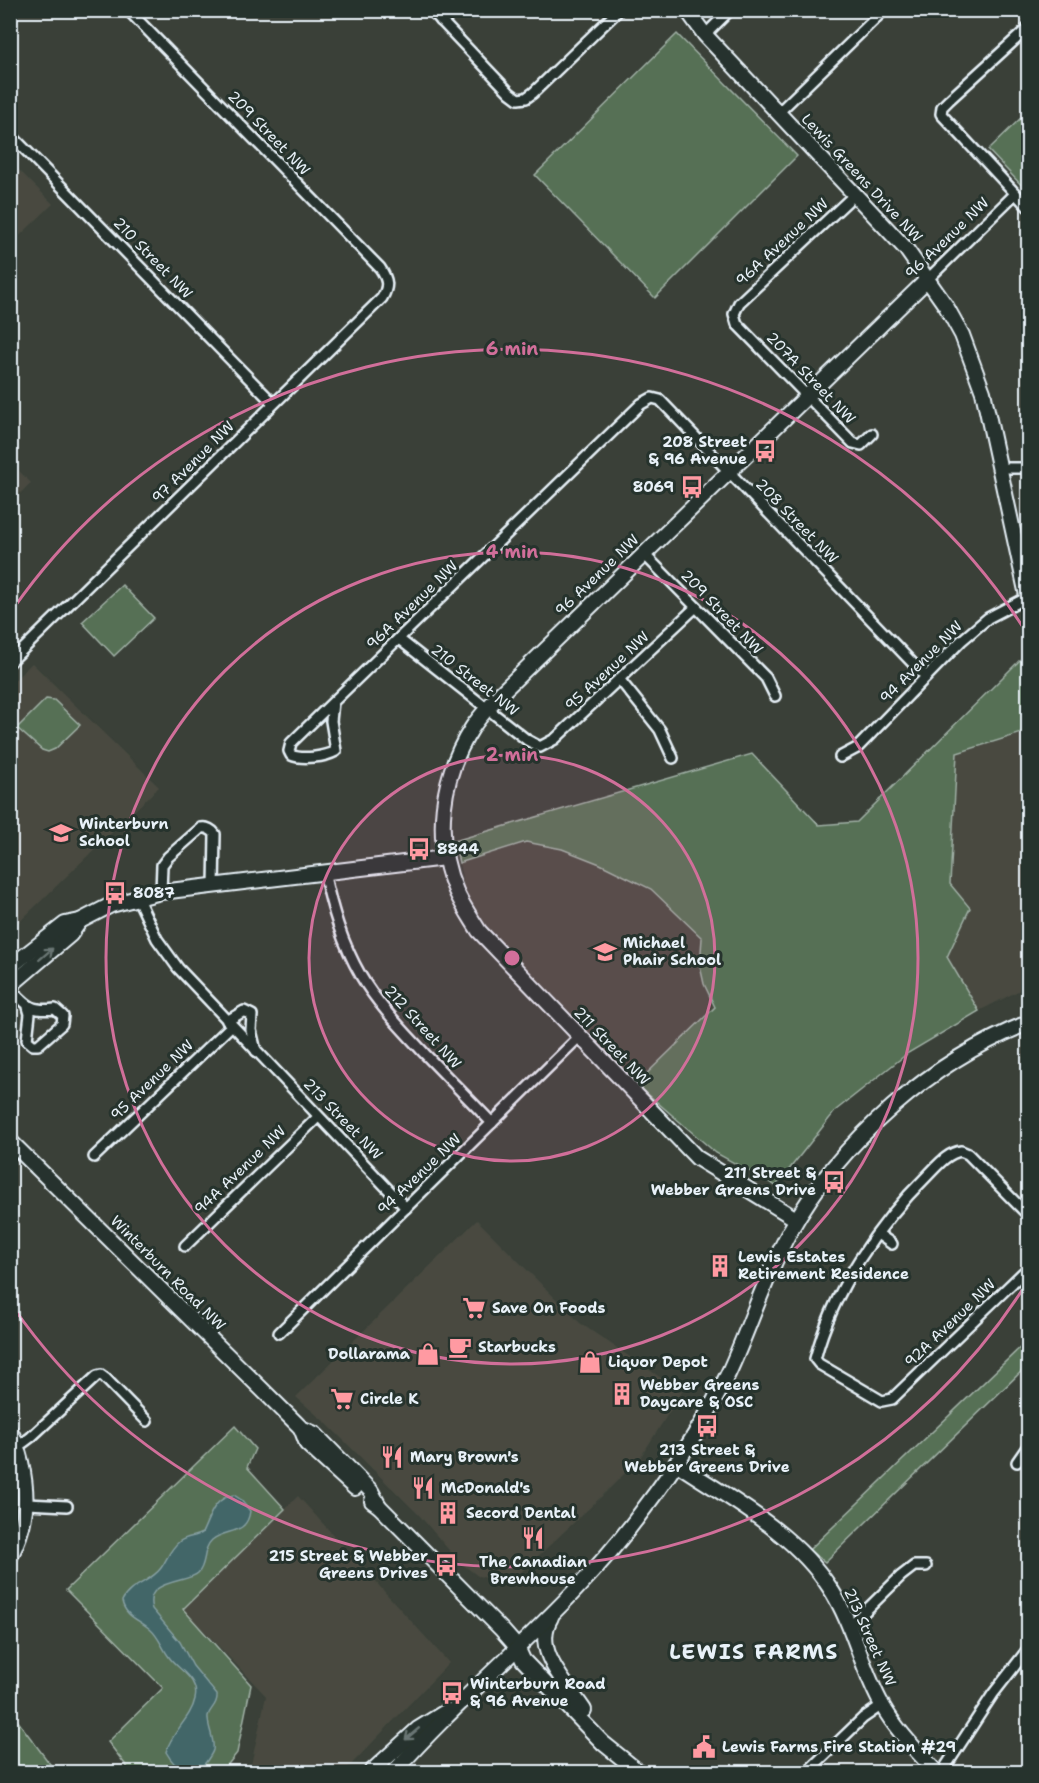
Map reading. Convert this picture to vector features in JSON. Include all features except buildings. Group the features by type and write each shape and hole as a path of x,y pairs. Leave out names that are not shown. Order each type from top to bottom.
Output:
{"street":[{"name":"209 Street NW","path":"128,10 380,268 387,279"},
{"path":"431,10 518,99 526,98 533,93 619,10"},
{"path":"441,21 452,10"},
{"name":"Lewis Greens Drive NW","path":"687,10 705,35 906,249 946,306 962,335 983,392 1028,598"},
{"path":"705,35 730,10"},
{"path":"778,112 884,10"},
{"path":"1028,28 949,100 942,107 941,114 1029,207"},
{"name":"210 Street NW","path":"10,134 273,403"},
{"name":"96 Avenue NW","path":"445,858 444,807 453,766 473,726 488,708 728,471 1015,194"},
{"name":"96A Avenue NW","path":"734,314 739,303 854,195"},
{"name":"97 Avenue NW","path":"10,662 382,298 386,290 387,279"},
{"name":"207A Street NW","path":"734,314 737,324 856,445 861,445 872,434"},
{"name":"208 Street NW","path":"641,404 652,398 660,400 926,677"},
{"name":"96A Avenue NW","path":"333,702 331,721 336,750 328,754 303,758 291,755 289,751 291,743 333,702 399,639 641,404"},
{"path":"1000,468 1029,468"},
{"name":"209 Street NW","path":"644,553 766,678 775,696"},
{"name":"94 Avenue NW","path":"840,757 857,748 961,641 988,618 1028,598"},
{"name":"95 Avenue NW","path":"533,745 540,747 555,739 696,607"},
{"name":"210 Street NW","path":"399,639 533,745"},
{"path":"620,680 660,730 673,758"},
{"path":"160,892 162,866 184,843 205,827 211,829 215,834 214,886"},
{"path":"10,967 65,924 80,921 111,905 137,897 160,892 445,858"},
{"name":"211 Street NW","path":"445,858 456,893 479,931 579,1037 697,1158 796,1220"},
{"name":"212 Street NW","path":"324,873 332,908 342,936 361,976 399,1025 492,1123"},
{"name":"213 Street NW","path":"137,897 147,921 166,954 187,979 406,1208"},
{"path":"28,1007 43,1011 55,1009 63,1016 62,1024 38,1045 33,1045 27,1040 30,1014 28,1007 10,987 70,934 80,921"},
{"path":"229,1023 244,1011 252,1015 252,1035 257,1053"},
{"name":"95 Avenue NW","path":"94,1157 229,1023"},
{"path":"394,1773 459,1703 591,1574 636,1521 676,1463 728,1373 776,1259 796,1220 830,1172 874,1125 903,1099 952,1063 998,1037 1029,1023"},
{"name":"94 Avenue NW","path":"279,1333 579,1037"},
{"name":"94A Avenue NW","path":"185,1246 318,1117"},
{"name":"Winterburn Road NW","path":"10,1141 301,1428 315,1434 370,1491 379,1506 518,1647 528,1652 641,1773"},
{"path":"892,1244 878,1234 910,1193 948,1156 961,1150 968,1154 1029,1215"},
{"name":"92A Avenue NW","path":"878,1234 845,1286 819,1344 816,1359 819,1364 882,1401 892,1399 1029,1268"},
{"path":"14,1437 23,1443 97,1376 101,1375 147,1421"},
{"path":"10,1557 18,1543 27,1504 24,1475 14,1437"},
{"path":"1017,1462 1029,1446"},
{"name":"213 Street NW","path":"676,1463 752,1512 788,1540 823,1578 850,1626 882,1705 906,1740 936,1773"},
{"path":"27,1504 67,1506"},
{"path":"850,1626 901,1576 914,1566 926,1566"},
{"path":"557,1608 547,1623 545,1632 547,1648 560,1677 584,1710"},
{"name":"Winterburn Road NW","path":"518,1647 523,1660 603,1743 641,1773"},
{"path":"942,1773 993,1694 1029,1649"},
{"path":"371,1773 418,1729 459,1703"},
{"path":"807,1773 863,1718 882,1705"}],"shaded area":[{"path":"11,162 53,204 11,244"},
{"path":"11,463 31,483 11,502"},
{"name":"Winterburn School","path":"32,663 159,787 11,930 11,684"},
{"path":"1028,731 1028,986 979,1011 947,957 970,908 950,884 957,753"},
{"name":"Michael Phair School","path":"526,842 562,849 600,864 651,889 702,938 700,966 704,984 715,1007 636,1084 488,930 465,892 459,863"},
{"path":"477,1220 580,1323 682,1392 640,1458 519,1574 506,1582 478,1576 459,1562 420,1516 327,1424 296,1397"},
{"path":"298,1496 449,1663 344,1772 245,1772 251,1765 266,1696 183,1609"}],"green space":[{"path":"677,34 797,156 655,298 535,175"},
{"path":"1028,111 1028,192 988,150"},
{"path":"122,585 154,618 114,656 82,622"},
{"path":"1028,652 1028,731 957,753 950,884 970,908 947,957 979,1011 908,1053 836,1110 776,1186 716,1153 636,1084 715,1007 704,984 700,966 702,938 651,889 600,864 562,849 526,842 459,863 454,841 752,754 819,825 857,822"},
{"path":"46,699 54,700 80,725 55,749 48,752 42,750 17,728"},
{"path":"1028,1340 1028,1365 825,1562 809,1550"},
{"path":"235,1426 255,1449 247,1467 285,1509 183,1609 251,1685 237,1753 222,1772 131,1772 108,1742 163,1688 66,1590"},
{"path":"11,1712 56,1772 11,1772"}],"water":[{"path":"234,1495 250,1511 245,1524 212,1540 198,1573 160,1587 151,1599 152,1609 180,1642 193,1666 217,1695 208,1716 213,1742 212,1752 201,1768 190,1772 184,1771 166,1752 172,1738 193,1706 196,1692 194,1686 187,1675 169,1657 154,1633 126,1611 122,1601 130,1591 161,1568 180,1541 202,1533 217,1504"}],"place":[{"name":"208 Street & 96 Avenue","path":"765,451"},
{"name":"8069","path":"692,487"},
{"name":"Winterburn School","path":"61,833"},
{"name":"8844","path":"419,849"},
{"name":"8087","path":"115,893"},
{"name":"Michael Phair School","path":"605,952"},
{"name":"211 Street & Webber Greens Drive","path":"834,1182"},
{"name":"Lewis Estates Retirement Residence","path":"720,1266"},
{"name":"Save On Foods","path":"474,1308"},
{"name":"Starbucks","path":"460,1347"},
{"name":"Dollarama","path":"428,1354"},
{"name":"Liquor Depot","path":"590,1362"},
{"name":"Webber Greens Daycare & OSC","path":"622,1394"},
{"name":"Circle K","path":"342,1399"},
{"name":"213 Street & Webber Greens Drive","path":"707,1426"},
{"name":"Mary Brown's","path":"392,1457"},
{"name":"McDonald's","path":"423,1488"},
{"name":"Secord Dental","path":"448,1513"},
{"name":"The Canadian Brewhouse","path":"533,1538"},
{"name":"215 Street & Webber Greens Drives","path":"446,1565"},
{"name":"Winterburn Road & 96 Avenue","path":"452,1693"},
{"name":"Lewis Farms Fire Station #29","path":"704,1747"}],"district":[{"name":"LEWIS FARMS","path":"754,1652"}]}
